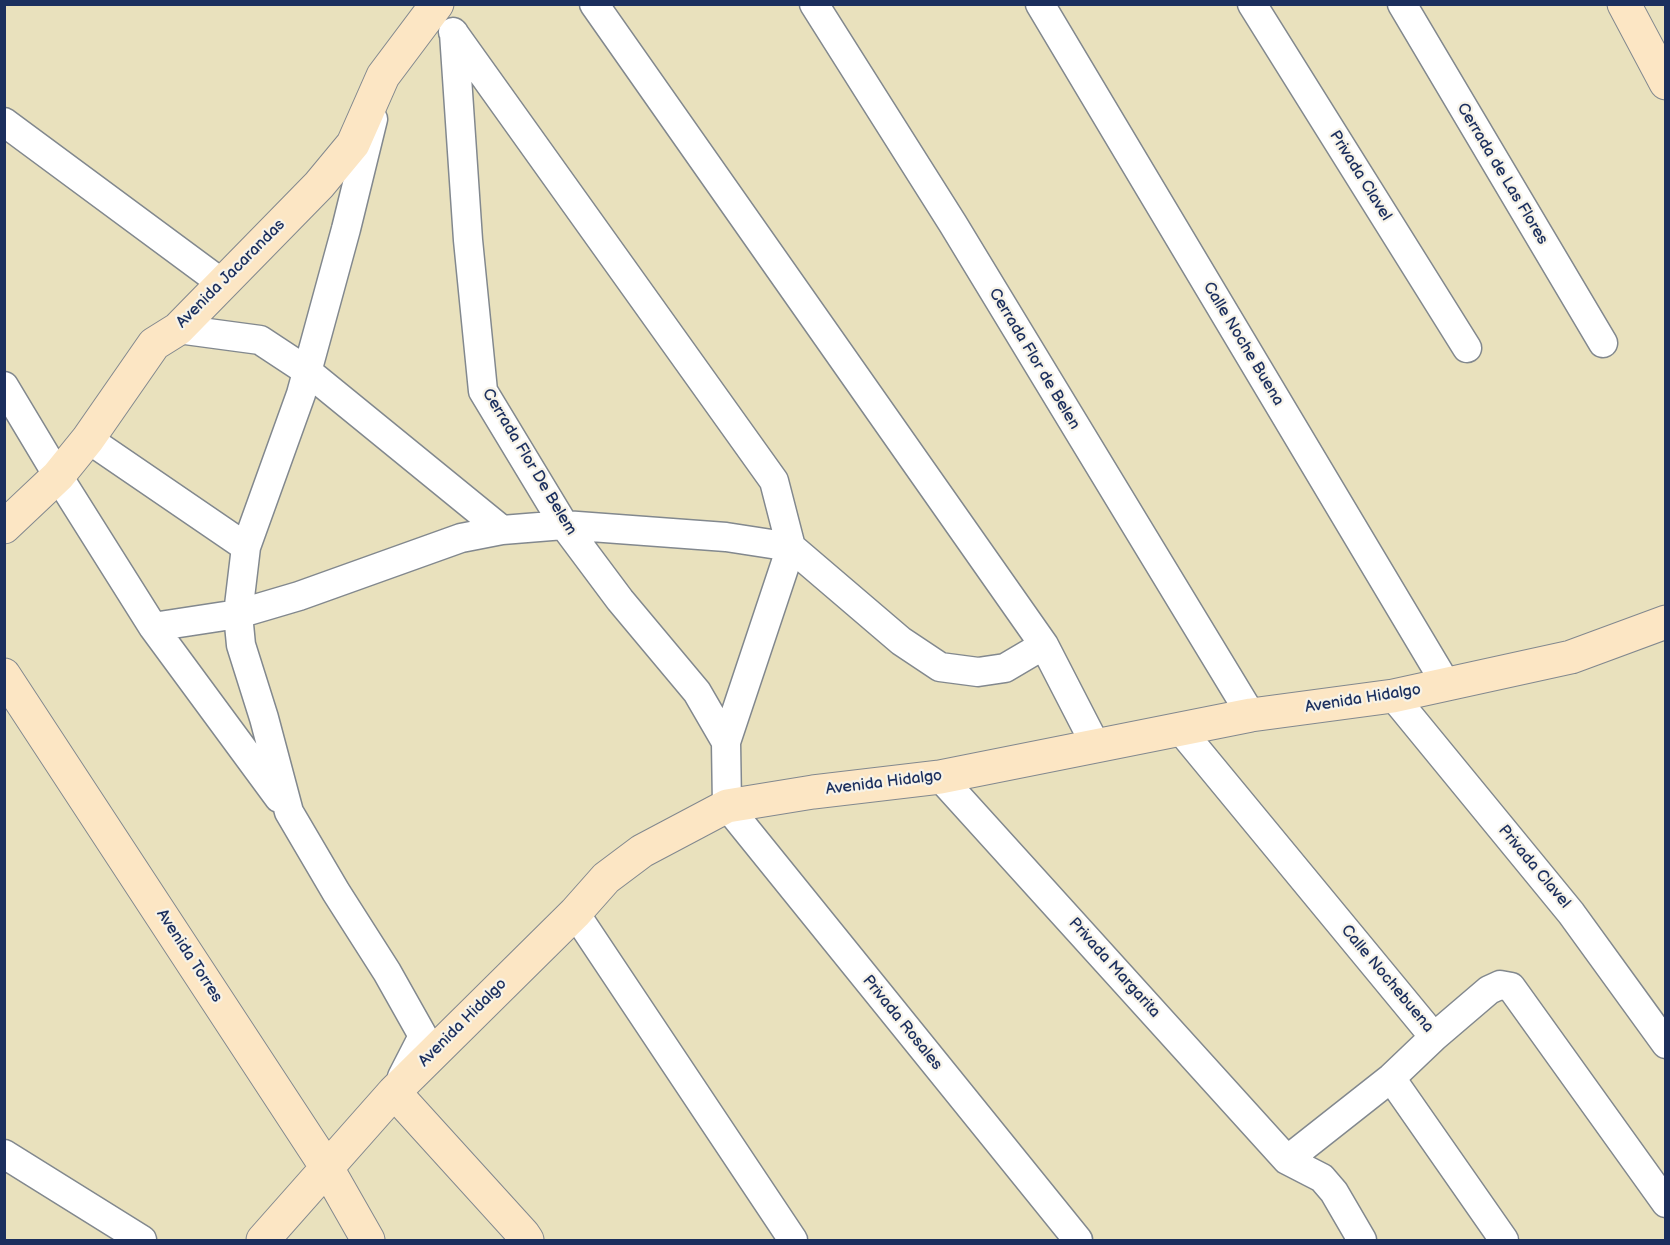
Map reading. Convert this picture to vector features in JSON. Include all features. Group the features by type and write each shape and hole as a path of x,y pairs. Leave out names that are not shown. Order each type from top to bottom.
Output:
{"main road":[{"name":"Avenida Jacarandas","path":"4,527 58,476 88,439 154,344 178,329 223,284 319,185 353,144 383,76 437,4"},
{"path":"1624,4 1665,84"},
{"name":"Avenida Hidalgo","path":"263,1240 394,1092 575,913 606,878 642,851 727,806 813,792 940,777 1251,715 1393,696 1571,657 1665,622"},
{"name":"Avenida Torres","path":"4,675 327,1168 368,1240"},
{"path":"394,1092 527,1240"}],"street":[{"path":"443,4 454,33 774,481 791,547 726,742"},
{"path":"594,4 1044,645 1096,746"},
{"name":"Cerrada Flor de Belen","path":"814,4 959,234 1251,715"},
{"name":"Calle Noche Buena","path":"1040,4 1446,684"},
{"name":"Privada Clavel","path":"1252,4 1467,348"},
{"name":"Cerrada de Las Flores","path":"1402,4 1603,343"},
{"name":"Cerrada Flor De Belem","path":"454,33 468,240 483,391 564,525 620,600 697,692 726,742 727,806"},
{"path":"289,812 264,718 241,645 238,614 246,547 301,394 346,229 383,76"},
{"path":"4,122 223,284"},
{"path":"178,329 260,340 307,371 502,530"},
{"path":"4,386 153,627 289,812 387,972 423,1036 394,1092"},
{"path":"88,439 246,547"},
{"path":"153,627 238,614 299,596 461,538 502,530 564,525 726,537 791,547 901,641 940,667 978,672 1005,668 1044,645"},
{"name":"Privada Clavel","path":"1393,696 1571,913 1665,1044"},
{"name":"Calle Nochebuena","path":"1179,728 1434,1037 1489,990 1500,985 1511,987 1665,1203"},
{"name":"Privada Margarita","path":"940,777 1287,1160"},
{"name":"Privada Rosales","path":"727,806 1078,1240"},
{"path":"575,913 793,1240"},
{"path":"1362,1240 1334,1192 1322,1178 1287,1160 1391,1078 1434,1037"},
{"path":"1391,1078 1504,1240"},
{"path":"4,1154 142,1240"}]}
